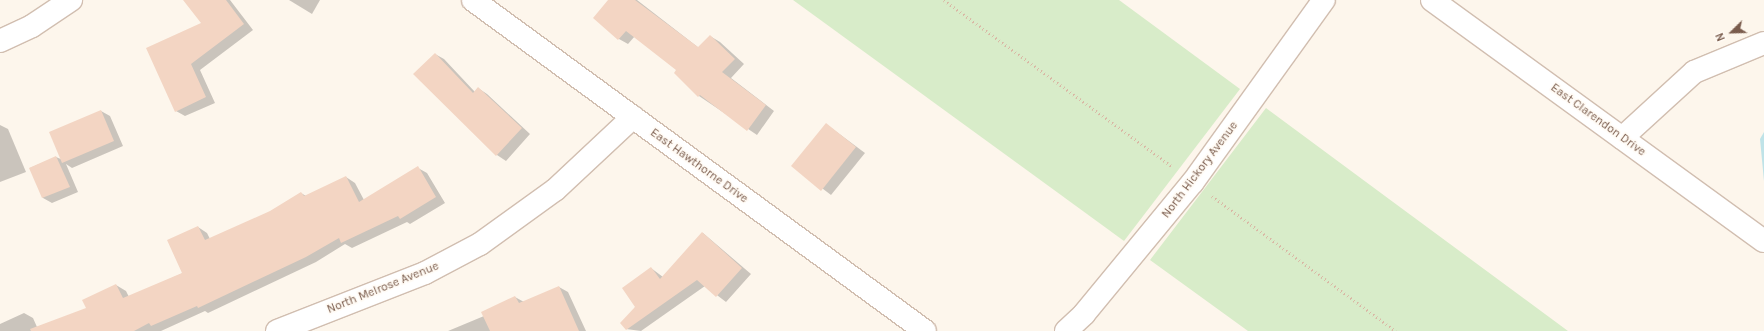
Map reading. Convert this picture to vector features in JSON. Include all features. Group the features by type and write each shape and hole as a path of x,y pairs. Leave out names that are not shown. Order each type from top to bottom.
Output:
{"street":[{"path":"0,41 32,26 71,0"},
{"name":"East Hawthorne Drive","path":"473,0 925,331"},
{"name":"North Hickory Avenue","path":"1066,331 1084,314 1193,182 1324,0"},
{"name":"East Clarendon Drive","path":"1432,0 1764,241"},
{"path":"1622,138 1694,72 1764,43"},
{"name":"North Melrose Avenue","path":"277,331 424,273 480,244 556,190 633,117"}],"path":[{"path":"944,0 1174,168"},
{"path":"1205,191 1396,331"}],"green space":[{"path":"793,0 1119,0 1240,89 1124,241"},
{"path":"1266,108 1568,331 1248,331 1150,260"}],"water":[{"path":"1764,132 1764,181 1760,139"}],"building":[{"path":"183,0 226,0 244,24 191,64 206,97 175,112 146,48 201,23"},
{"path":"608,0 635,0 698,47 710,35 735,59 722,72 766,105 747,131 700,95 698,97 674,73 676,70 626,31 618,40 593,18"},
{"path":"435,53 473,93 478,87 522,128 496,156 413,74"},
{"path":"101,110 114,141 62,163 49,132"},
{"path":"826,123 856,147 821,191 791,166"},
{"path":"56,156 70,187 42,198 29,168"},
{"path":"418,166 436,197 400,219 398,216 341,243 339,238 306,257 198,308 197,306 151,326 149,323 134,331 31,331 30,329 86,308 82,300 116,284 123,298 182,273 167,240 198,226 205,240 270,211 301,192 304,196 346,176 359,202"},
{"path":"702,232 742,268 716,297 697,280 626,330 620,323 635,307 622,288 651,267 660,279"},
{"path":"559,286 579,331 490,331 481,312 515,296 519,303"}]}
